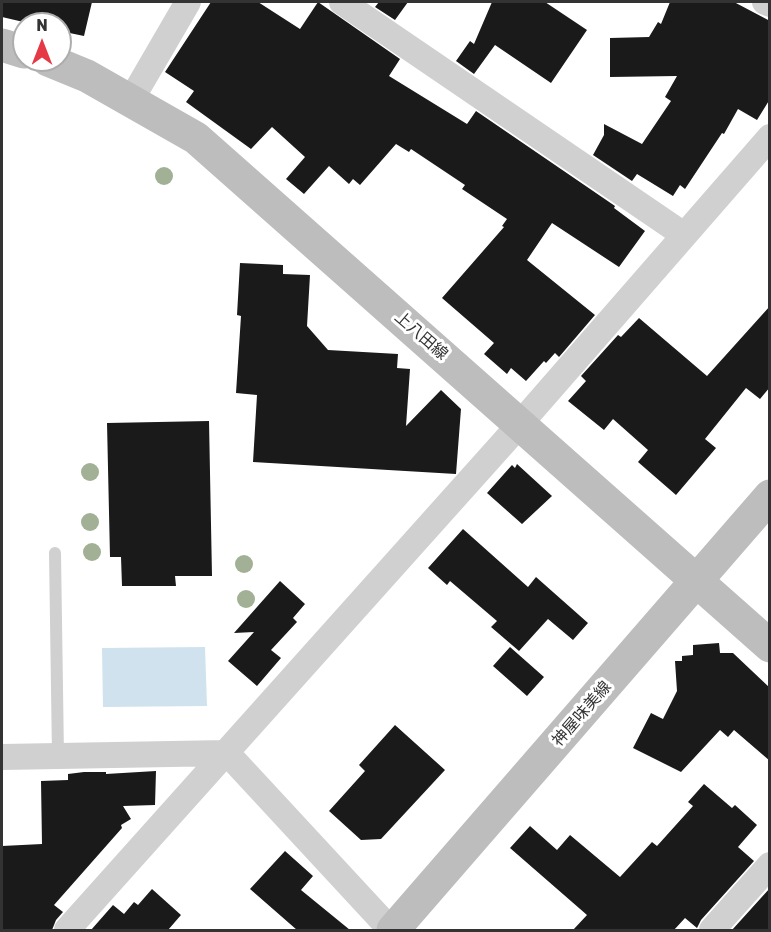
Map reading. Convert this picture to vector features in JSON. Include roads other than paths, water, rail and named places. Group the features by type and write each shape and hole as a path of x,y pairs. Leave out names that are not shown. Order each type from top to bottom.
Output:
{"street":[{"path":"131,100 188,2"},
{"path":"342,2 684,235"},
{"path":"765,2 770,4"},
{"name":"上八田線","path":"72,70 131,100 196,138 770,646"},
{"path":"68,930 520,424 770,137"},
{"name":"神屋味美線","path":"392,930 697,583 770,496"},
{"path":"2,757 227,753 392,930"},
{"path":"712,930 770,866"}],"lane":[{"path":"56,553 58,756"}],"water":[{"path":"205,647 207,706 103,707 102,648"}]}
